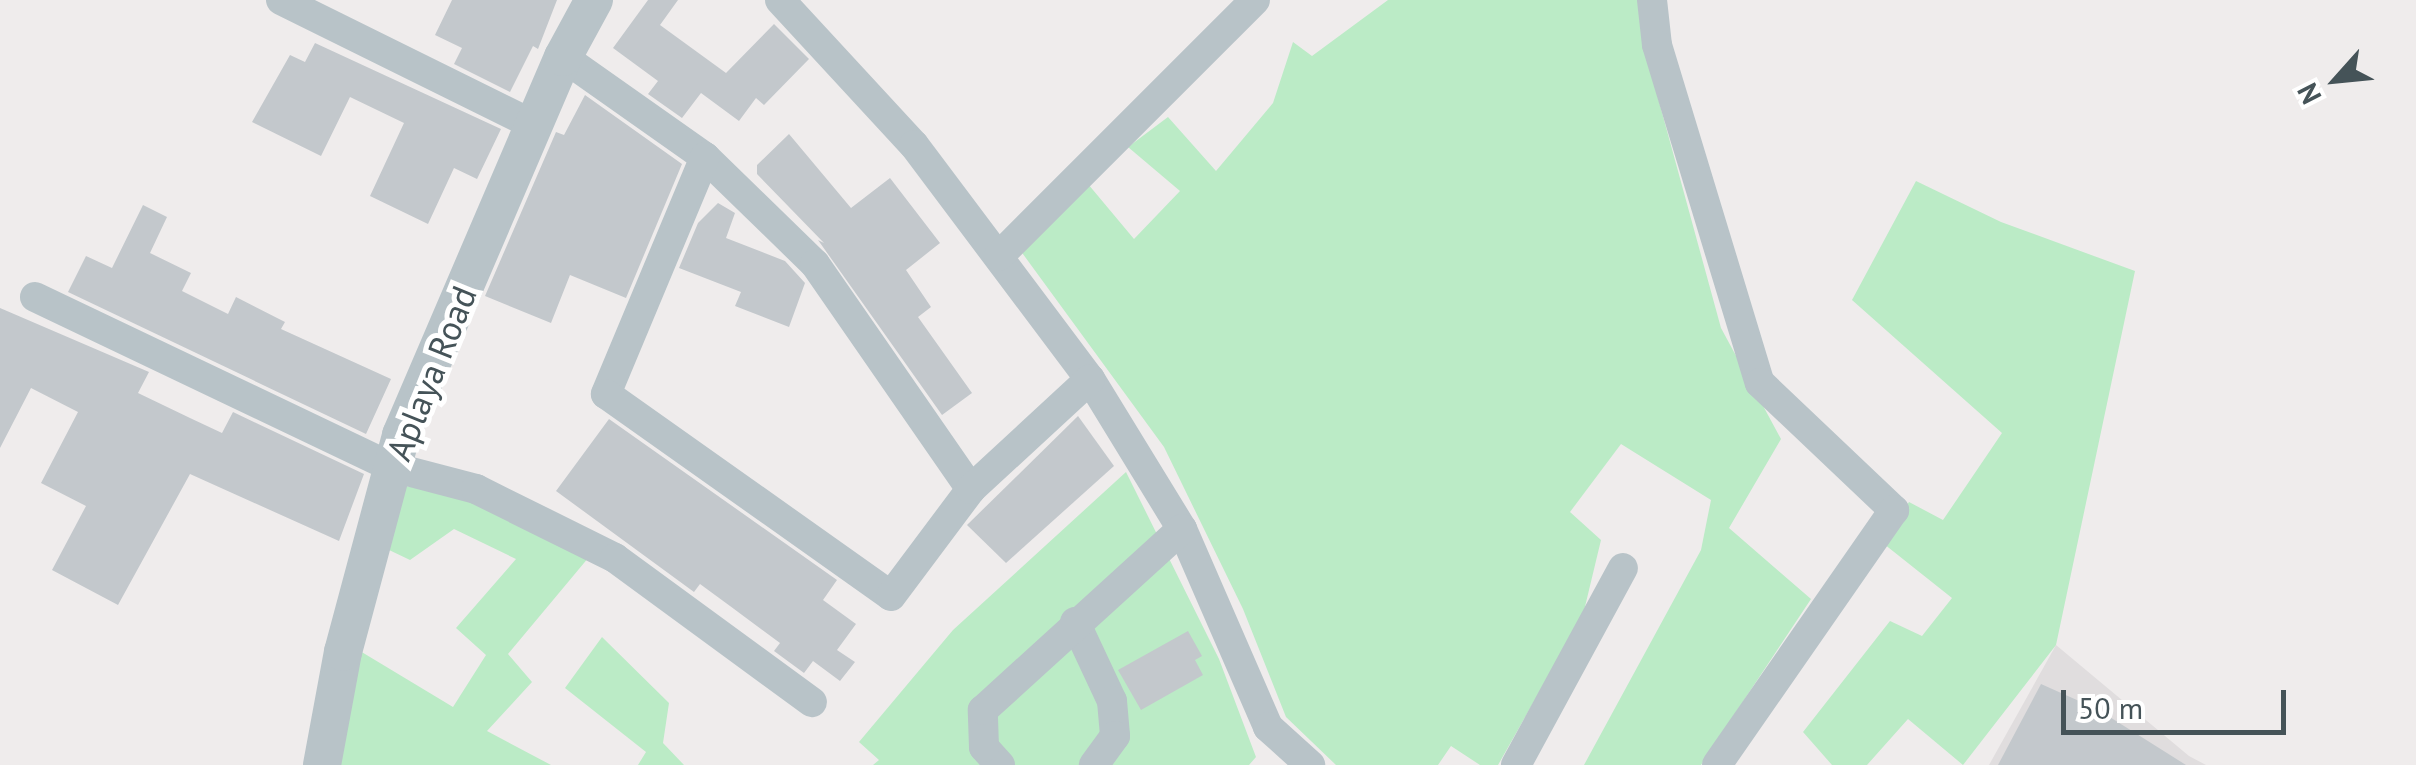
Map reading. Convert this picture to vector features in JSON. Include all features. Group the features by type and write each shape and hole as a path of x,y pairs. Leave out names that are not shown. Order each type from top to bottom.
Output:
{"street":[{"path":"281,0 534,125"},
{"name":"Aplaya Road","path":"322,765 343,652 392,467 534,125 594,0"},
{"path":"780,0 914,145 1090,379 1182,529 1268,728 1310,765"},
{"path":"999,256 1255,0"},
{"path":"1652,0 1658,45 1760,383 1894,510 1716,765"},
{"path":"564,57 706,157 815,264 971,489"},
{"path":"706,157 606,394 891,596 971,489 1090,379"},
{"path":"35,297 392,467 476,489 615,558 812,702"},
{"path":"1000,765 984,747 983,710 1075,622 1182,529"},
{"path":"1516,765 1623,568"},
{"path":"1075,622 1112,701 1115,736 1094,765"}],"shaded area":[{"path":"2056,645 2189,756 2206,765 1989,765"}],"green space":[{"path":"1388,0 1639,0 1658,98 1721,328 1781,439 1729,528 1811,599 1701,765 1584,765 1701,550 1711,500 1621,444 1570,512 1601,540 1583,615 1498,765 1480,765 1451,746 1438,765 1336,765 1286,717 1243,609 1164,447 1020,250 1088,184 1134,239 1180,191 1128,147 1168,117 1216,171 1273,103 1293,42 1312,56"},
{"path":"1916,181 2001,222 2135,271 2056,645 1963,765 1908,719 1867,765 1832,765 1803,732 1890,621 1922,636 1952,598 1884,544 1909,502 1943,520 2002,433 1852,300"},
{"path":"1126,472 1219,659 1256,757 1249,765 873,765 879,760 859,742 953,630"},
{"path":"400,485 463,496 589,557 508,654 532,682 487,731 551,765 338,765 360,651 453,707 486,655 456,628 516,559 454,529 410,560 387,549"},
{"path":"602,637 669,703 663,743 684,765 638,765 646,752 565,688"}],"building":[{"path":"452,0 557,0 538,49 533,46 510,92 454,64 462,48 435,35"},
{"path":"648,0 678,0 660,25 726,73 774,24 809,59 764,105 756,98 739,121 701,93 682,118 648,94 658,81 613,48"},
{"path":"315,43 501,129 477,179 454,168 428,224 370,196 404,123 350,97 321,156 252,122 290,55 305,62"},
{"path":"585,95 682,164 626,298 570,275 551,323 485,296 556,132 564,135"},
{"path":"789,134 851,208 890,178 940,243 906,270 931,307 918,317 972,393 942,415 818,240 824,243 757,174 757,165"},
{"path":"718,203 735,213 726,238 785,261 805,283 789,327 735,306 741,292 679,268 698,223"},
{"path":"143,205 167,217 150,253 191,273 182,291 228,314 236,297 285,322 281,329 391,379 366,434 68,292 86,256 112,268"},
{"path":"0,308 149,372 138,393 222,433 233,412 364,474 339,541 190,474 118,605 52,570 86,506 41,483 78,412 31,388 0,448"},
{"path":"1078,416 1114,466 1006,563 967,525"},
{"path":"609,419 837,580 823,600 856,624 837,650 855,662 840,681 813,661 804,673 774,651 780,643 730,606 700,584 694,592 556,491"},
{"path":"1188,631 1202,656 1195,660 1203,675 1141,710 1118,670"},
{"path":"2041,684 2097,709 2186,765 1998,765"}]}
